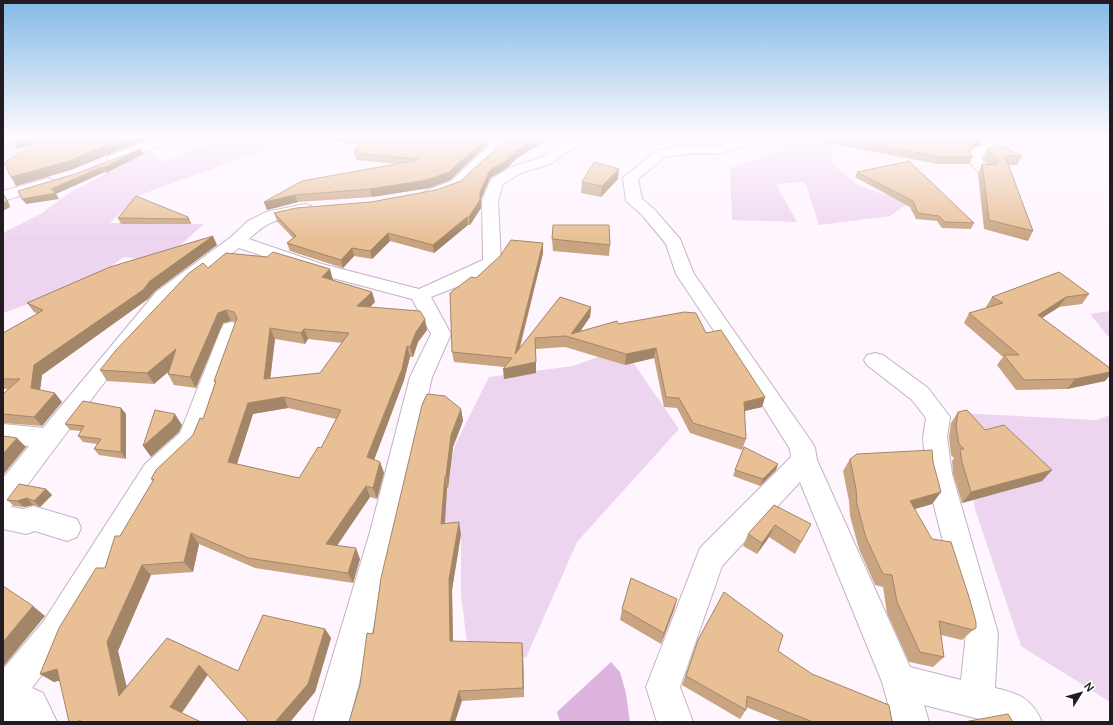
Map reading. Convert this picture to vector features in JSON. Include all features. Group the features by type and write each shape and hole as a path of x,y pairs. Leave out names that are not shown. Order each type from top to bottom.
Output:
{"street":[{"path":"417,196 432,193 456,184 469,172"},
{"path":"237,241 316,268 420,295 462,278 492,263 490,200 496,182 513,172"},
{"path":"638,172 630,178 634,201 648,212 674,243 684,274 752,371 802,448 804,460 899,682 911,722"},
{"path":"3,196 61,179"},
{"path":"3,498 13,472 49,438 92,382 163,296 237,241 254,225 272,216 298,209 319,208"},
{"path":"331,722 384,532 421,376 441,334 420,295"},
{"path":"3,696 54,634 154,472 190,438 231,329"},
{"path":"875,360 920,394 938,417 935,437 940,481 982,632 977,702"},
{"path":"3,434 49,438"},
{"path":"675,722 663,687 710,558 804,460"},
{"path":"3,517 26,522 33,518 67,528"},
{"path":"899,682 1010,709 1024,722"},
{"path":"3,717 31,705 39,722"}],"shaded area":[{"path":"109,172 204,172 137,196 110,223 204,224 161,262 124,257 87,283 3,313 3,233 42,213 69,193"},
{"path":"730,172 842,172 858,185 909,203 890,216 819,225 805,182 776,184 797,222 732,220"},
{"path":"1110,311 1110,339 1090,314"},
{"path":"623,348 679,429 577,542 526,658 467,644 461,594 461,534 436,529 443,486 456,443 489,377 573,366"},
{"path":"960,413 1096,420 1110,415 1110,702 1021,646 975,509"},
{"path":"611,662 620,672 626,693 630,722 560,722 557,712"}],"building":[{"path":"8,172 30,172 11,177"},
{"path":"91,172 51,189 56,193 22,199 18,191 78,173"},
{"path":"353,172 449,172 427,180 370,189 295,195 264,202 302,181"},
{"path":"471,172 489,172 480,192 480,200 469,217 467,217 433,245 388,233 370,251 352,248 341,260 287,243 296,236 274,213 296,208 371,202 436,190 461,181"},
{"path":"588,172 616,172 602,186 582,182"},
{"path":"857,172 920,172 974,223 945,222 939,216 918,213 913,201"},
{"path":"983,172 1011,172 1033,231 989,220"},
{"path":"4,195 7,201 3,203 3,196"},
{"path":"136,196 188,217 188,219 118,218"},
{"path":"553,225 609,225 610,245 552,239"},
{"path":"213,236 150,281 143,290 34,365 31,388 55,393 34,417 3,414 3,394 20,379 3,379 3,333 43,310 27,303 110,267"},
{"path":"511,240 543,243 515,354 560,297 591,307 571,334 617,321 618,324 684,312 696,313 706,333 721,330 765,397 744,402 746,439 693,423 679,398 666,397 656,348 626,354 566,336 535,338 536,362 503,369 512,358 452,352 450,293 471,277 476,278 500,256"},
{"path":"273,252 330,269 322,277 372,292 357,306 420,311 425,319 416,332 410,347 407,346 402,369 367,457 380,462 373,488 366,486 326,544 356,548 348,573 248,558 191,533 184,562 142,565 107,642 119,696 167,638 238,671 263,615 325,629 308,684 275,722 249,722 199,665 170,707 201,722 81,722 80,720 77,722 69,722 57,669 40,674 59,628 96,568 105,568 115,536 120,536 154,479 151,479 156,470 193,435 200,418 203,419 216,381 214,381 237,318 234,312 226,310 218,313 190,377 168,374 176,349 147,373 100,370 116,350 189,273 203,263 208,268 226,253 267,257","holes":["270,328 301,333 304,329 349,333 320,373 264,379","284,397 341,410 321,448 318,447 299,478 228,462 248,403"]},
{"path":"1059,272 1089,294 1066,297 1038,315 1110,368 1110,372 1075,379 1024,380 1004,355 1019,355 969,313 1003,303 992,297"},
{"path":"427,394 445,396 461,409 451,435 445,476 441,524 459,522 449,579 450,641 522,643 523,688 459,691 450,722 349,722 360,685 367,633 373,634 381,578 422,405"},
{"path":"83,401 121,408 121,452 94,449 101,439 78,436 84,426 65,424"},
{"path":"155,410 175,414 172,421 143,446"},
{"path":"967,410 985,430 1004,425 1052,470 971,492 962,462 960,449 964,449 959,444 956,426 958,412"},
{"path":"3,436 17,438 3,454"},
{"path":"744,447 778,464 763,479 735,470"},
{"path":"932,450 933,462 941,492 910,501 932,539 951,542 976,622 976,628 973,630 939,621 944,657 920,652 897,602 892,575 883,574 866,538 857,504 856,489 850,459 857,454"},
{"path":"19,484 46,489 34,501 27,498 17,501 7,500"},
{"path":"774,505 811,524 801,542 775,525 762,543 748,534"},
{"path":"631,578 677,599 664,633 622,609"},
{"path":"3,586 33,606 3,642"},
{"path":"724,592 783,635 778,651 812,674 889,705 892,722 813,722 747,696 746,710 686,676 698,640"},
{"path":"1008,714 1013,722 964,722"}]}
